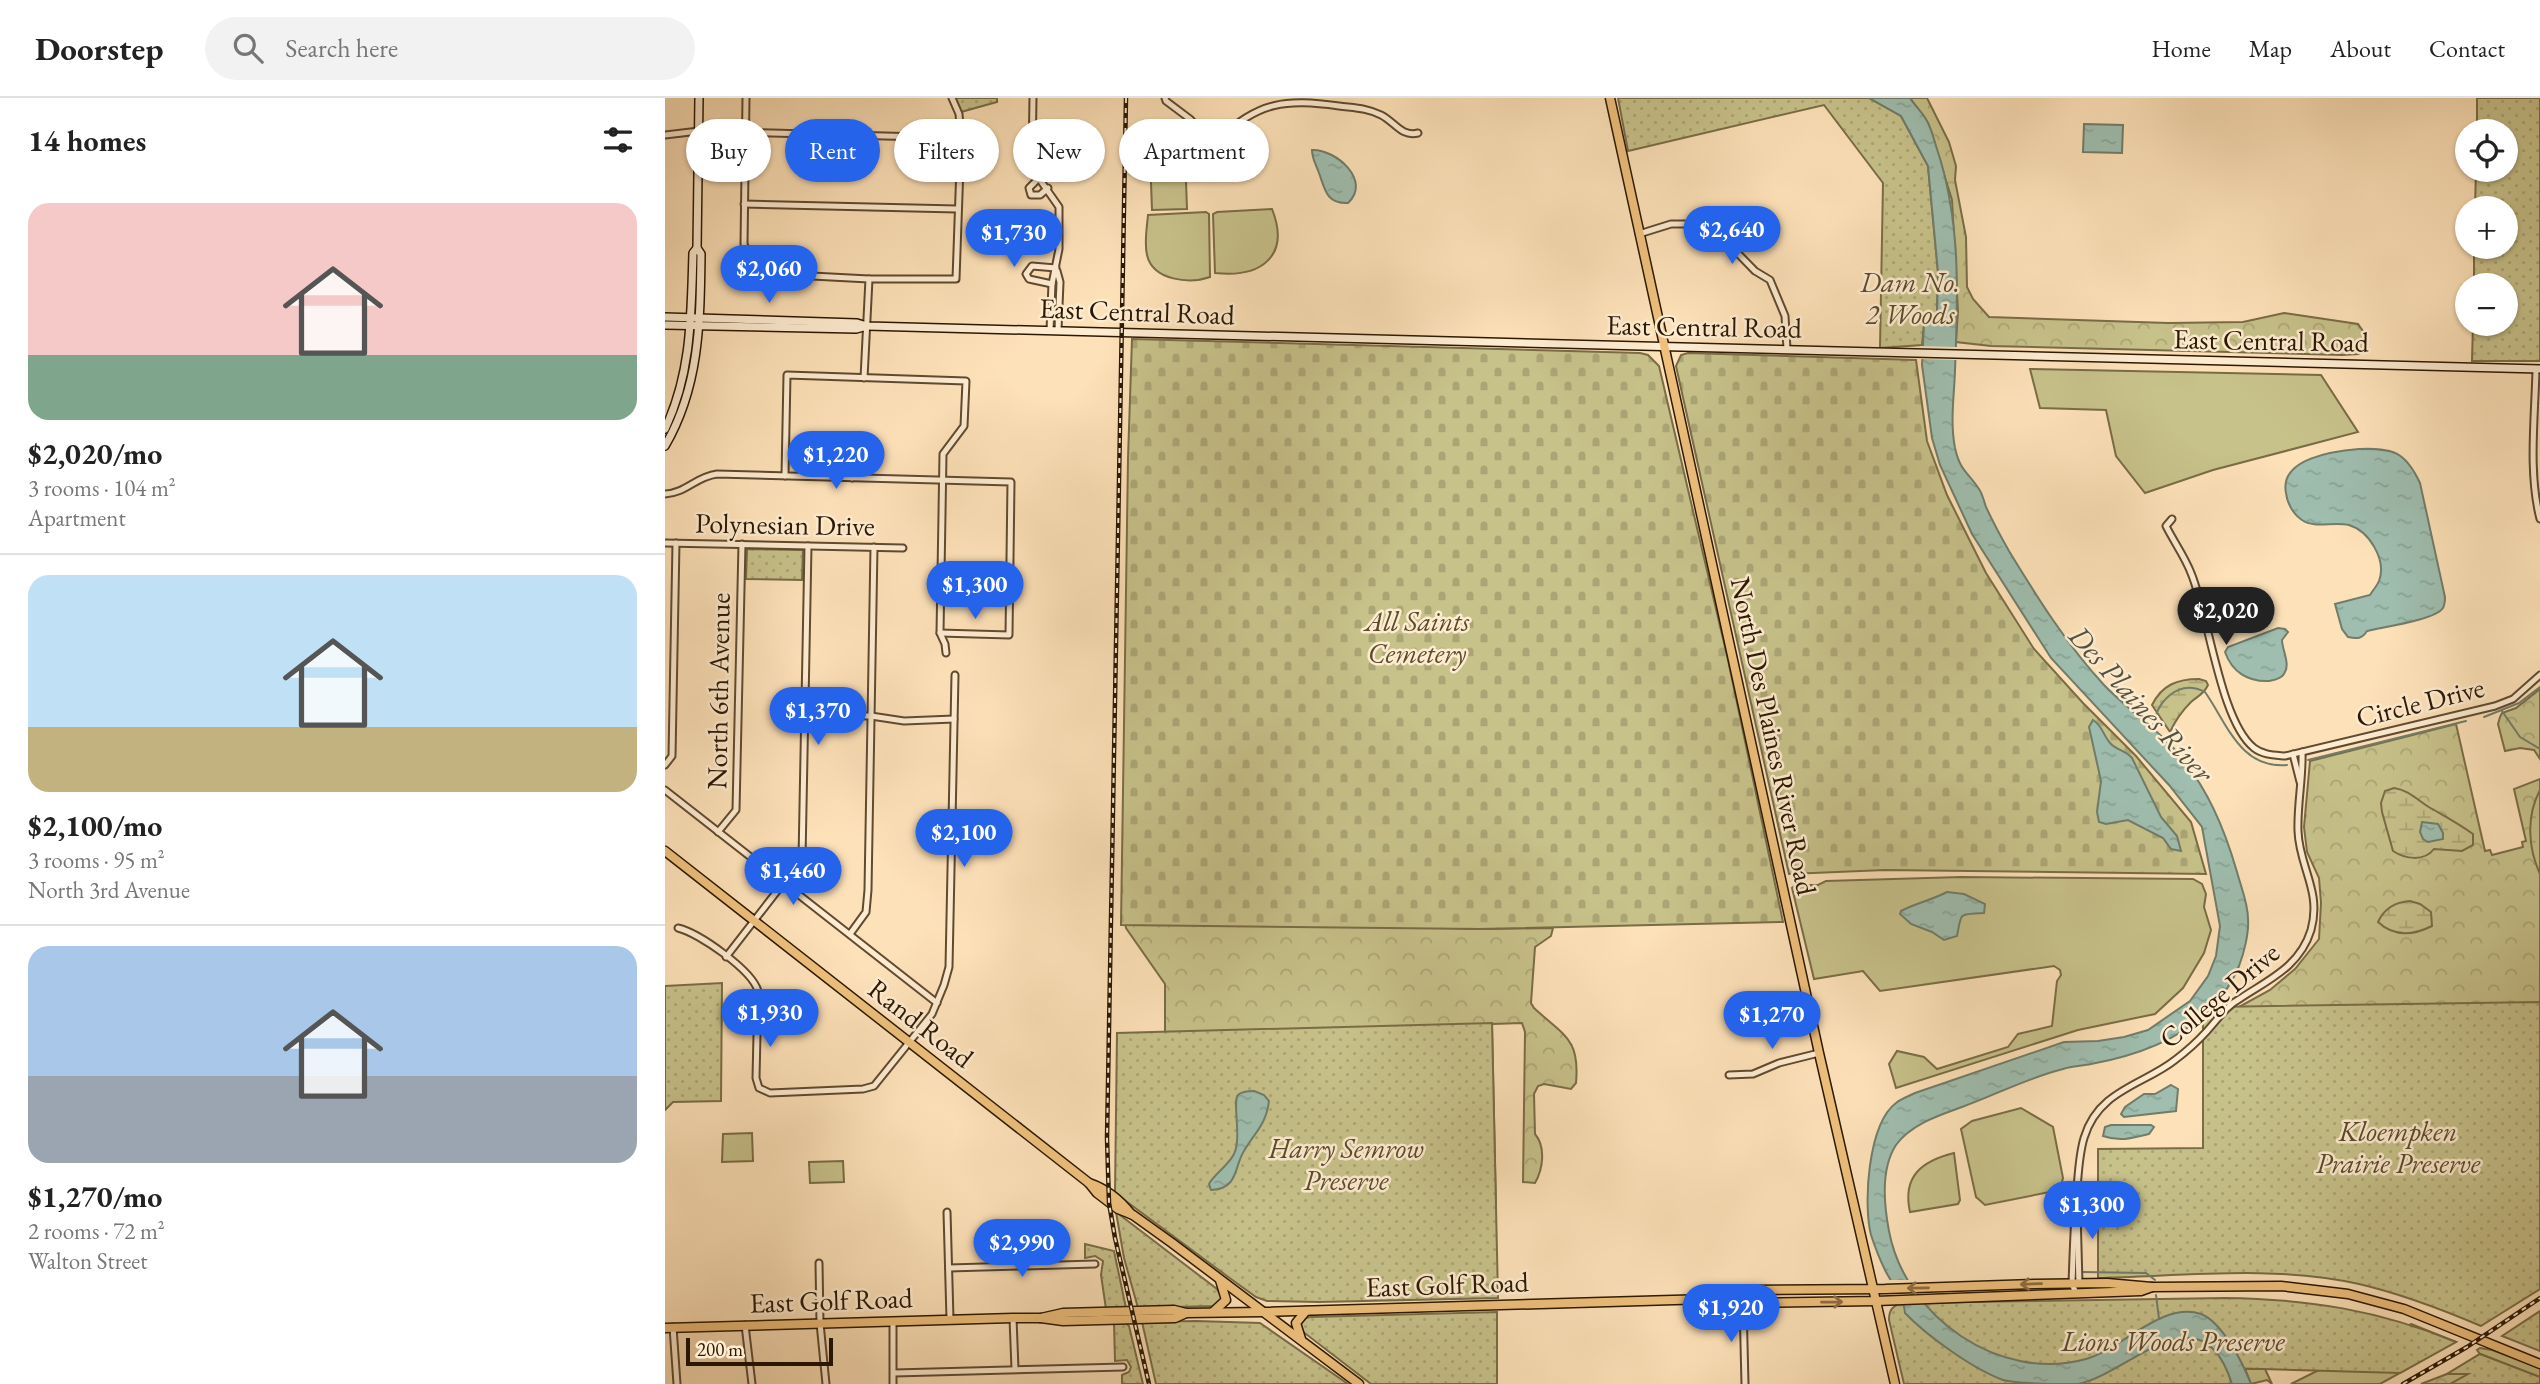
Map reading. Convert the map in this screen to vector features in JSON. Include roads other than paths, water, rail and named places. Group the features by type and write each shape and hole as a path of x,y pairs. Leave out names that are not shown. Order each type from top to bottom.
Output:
{"main road":[{"path":"699,98 699,119"},
{"name":"North Des Plaines River Road","path":"1611,98 1819,1053 1895,1384"},
{"path":"665,446 680,417 691,382 695,322 692,253 697,248 698,182"},
{"name":"East Central Road","path":"665,317 695,322"},
{"path":"665,429 684,377 695,322"},
{"name":"East Central Road","path":"665,325 695,322 857,323 867,326 2538,369"},
{"name":"Rand Road","path":"665,851 1087,1181 1097,1193 1118,1209 1133,1215 1359,1384"},
{"path":"1212,1313 1226,1300 1220,1280"},
{"name":"East Golf Road","path":"1709,1299 1743,1290 2076,1284 2139,1284 2153,1287 2281,1286 2348,1294 2431,1318 2540,1364"},
{"name":"East Golf Road","path":"669,1327 1041,1318 1076,1312 1263,1312 1709,1299 1743,1303 1876,1301 2140,1291 2153,1287"},
{"path":"1302,1342 1296,1323 1306,1311"}],"street":[{"path":"745,119 746,98"},
{"path":"952,98 960,119"},
{"path":"1033,98 1033,119"},
{"path":"1165,98 1190,119"},
{"path":"1245,119 1269,106 1287,103 1368,109 1406,133 1419,133"},
{"path":"665,135 686,133"},
{"path":"771,133 894,136"},
{"path":"744,182 744,244 749,256 767,271 774,274 869,279 956,279 959,182"},
{"path":"1035,182 1029,188 1031,195 1039,195 1048,188"},
{"path":"1043,182 1059,206 1059,249 1052,284 1054,330"},
{"path":"744,204 957,209"},
{"path":"1639,234 1671,224 1685,224 1722,237 1755,271 1770,280 1785,316 1787,349"},
{"path":"1052,284 1029,279 1027,274 1032,266 1056,268"},
{"path":"1054,330 1060,282 1056,268"},
{"path":"864,378 869,279"},
{"path":"2538,369 2535,464 2540,519"},
{"path":"785,476 787,375 966,381 964,426 943,454 940,633 946,653"},
{"path":"852,478 860,447"},
{"path":"665,494 683,490 704,476 1011,482 1009,635 940,633"},
{"name":"Circle Drive","path":"2172,519 2166,526 2192,573 2210,633 2215,664 2242,734 2254,748 2262,752 2284,756 2495,706 2513,699 2540,675"},
{"name":"Polynesian Drive","path":"665,543 903,548"},
{"path":"665,765 672,756 676,543"},
{"name":"North 6th Avenue","path":"718,832 736,810 742,544"},
{"path":"726,957 802,859 808,546"},
{"path":"850,934 866,912 874,547"},
{"path":"678,928 690,931 726,957 751,978 758,991 756,1078 759,1088 764,1091 870,1088 878,1083 937,1003 949,967 955,675"},
{"path":"805,715 871,716 904,720 954,719"},
{"name":"College Drive","path":"2076,1293 2078,1156 2086,1130 2096,1114 2114,1097 2166,1067 2187,1050 2232,1003 2284,971 2305,944 2314,916 2314,897 2298,831 2302,752"},
{"name":"College Drive","path":"2293,754 2301,785"},
{"path":"665,790 937,1003"},
{"path":"1729,1075 1753,1074 1779,1063 1819,1053"},
{"path":"947,1212 950,1319"},
{"path":"818,1263 820,1323 827,1384"},
{"path":"949,1268 1095,1264"},
{"path":"1743,1303 1745,1384"},
{"path":"1013,1318 1015,1369"},
{"path":"893,1321 893,1384"},
{"path":"745,1325 752,1384"},
{"path":"669,1327 677,1384"},
{"path":"894,1373 1123,1367"}],"water":[{"path":"1869,98 1910,98 1929,124 1945,176 1956,258 1953,419 1959,462 1980,491 2009,551 2065,637 2090,670 2168,742 2197,779 2226,839 2248,913 2246,943 2228,988 2197,1021 2178,1034 2136,1053 2038,1077 1935,1117 1902,1138 1891,1154 1886,1175 1885,1198 1889,1231 1899,1262 1914,1291 1936,1316 1961,1336 1990,1352 2021,1361 2053,1364 2086,1359 2100,1354 2157,1320 2186,1312 2201,1314 2217,1325 2237,1355 2251,1384 2232,1384 2219,1355 2202,1341 2183,1338 2163,1343 2098,1377 2078,1384 2003,1380 1951,1351 1905,1313 1900,1296 1883,1266 1871,1235 1868,1204 1870,1165 1879,1128 1896,1103 1915,1093 2064,1042 2098,1041 2148,1030 2190,1001 2208,976 2216,956 2220,926 2202,827 2169,785 2051,658 1972,534 1940,465 1932,438 1922,365 1924,324 1937,315 1938,272 1928,166 1901,116"},
{"path":"2084,124 2123,125 2122,153 2083,152"},
{"path":"1312,150 1331,155 1348,168 1356,185 1348,203 1335,201 1325,190"},
{"path":"2359,449 2381,449 2397,454 2414,472 2420,483 2445,604 2430,616 2367,631 2357,638 2348,637 2342,629 2335,604 2370,595 2381,573 2375,547 2363,533 2349,525 2313,524 2299,518 2288,501 2286,481 2300,464 2311,459"},
{"path":"2278,628 2288,632 2282,640 2287,666 2283,676 2261,681 2248,678 2236,670 2225,652 2228,647"},
{"path":"2093,720 2111,744 2132,758 2161,817 2177,836 2181,851 2171,849 2163,838 2128,820 2106,824 2099,822 2097,812 2101,781 2089,727"},
{"path":"2422,822 2438,824 2443,839 2428,842 2423,839 2420,832"},
{"path":"1947,892 1964,894 1985,904 1984,913 1961,918 1957,936 1944,940 1911,924 1900,914 1907,908"},
{"path":"2171,1085 2178,1089 2176,1111 2124,1117 2121,1114 2125,1107 2144,1094 2155,1094"},
{"path":"1254,1091 1264,1095 1269,1101 1265,1116 1241,1157 1231,1181 1227,1186 1211,1190 1209,1184 1234,1154 1236,1147 1236,1099 1241,1093"},
{"path":"2105,1127 2154,1127 2149,1134 2115,1139 2103,1136"}],"waterway":[{"path":"2484,717 2519,703 2540,687"},
{"name":"Des Plaines River","path":"2153,728 2159,709 2170,695 2177,690 2195,688 2205,692 2228,730 2246,752 2257,760 2287,765"},
{"path":"2502,711 2520,737 2540,749"},
{"path":"2308,760 2466,721"},
{"path":"2082,1272 2146,1273 2155,1280"},
{"path":"2156,1295 2159,1319"}],"railway":[{"path":"1126,98 1107,1138 1109,1203 1149,1384"},
{"path":"2403,1384 2467,1347 2540,1298"}],"park label":[{"name":"Dam No. 2 Woods","path":"1910,298"},
{"name":"All Saints Cemetery","path":"1417,637"},
{"name":"Kloempken Prairie Preserve","path":"2398,1147"},
{"name":"Harry Semrow Preserve","path":"1346,1164"},
{"name":"Lions Woods Preserve","path":"2173,1341"}]}
